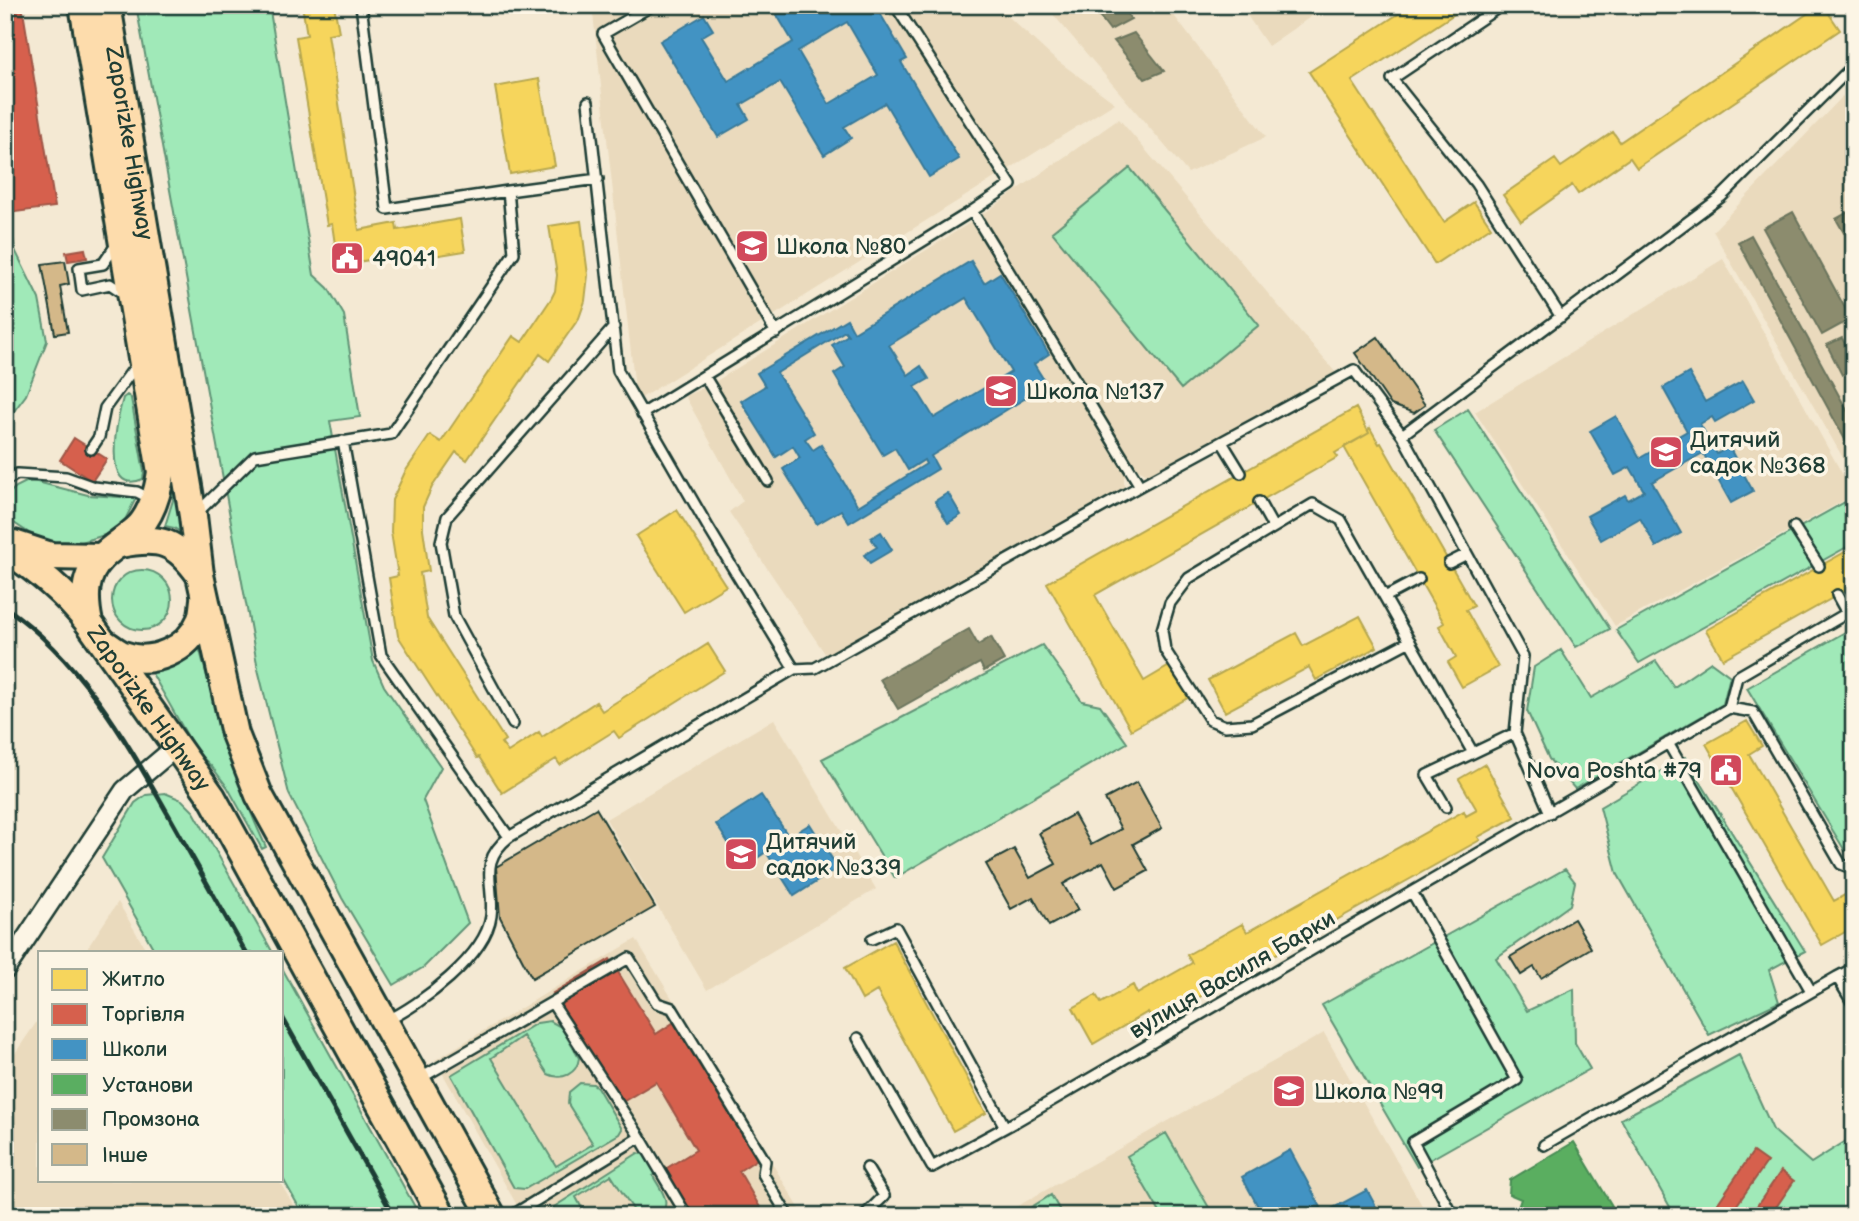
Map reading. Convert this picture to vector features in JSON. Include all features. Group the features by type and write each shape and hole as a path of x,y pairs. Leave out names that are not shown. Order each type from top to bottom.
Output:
{"main road":[{"name":"Zaporizke Highway","path":"83,5 161,472 155,501 141,525 111,551 89,577 85,600 96,633 212,797 442,1216"},
{"name":"Zaporizke Highway","path":"107,5 193,516 202,586 234,734 260,795 492,1216"},
{"path":"5,540 51,556 111,551 144,539 167,543 186,556 202,586 200,621 188,641 169,654 145,659 122,655 96,633 69,598 46,577 5,548"}],"street":[{"path":"5,970 125,790 177,747"}],"lane":[{"path":"361,5 387,209 598,179"},
{"path":"653,5 603,34 776,332"},
{"path":"642,414 972,212 1011,185 895,5"},
{"path":"1502,5 1392,79 1476,184 1561,317"},
{"path":"1402,435 1721,197 1854,65"},
{"path":"588,102 618,370 794,669"},
{"path":"193,516 255,456 391,434 514,253 508,191"},
{"path":"972,212 1140,486"},
{"path":"120,230 114,250 103,264 79,268 80,279 82,289 110,284 123,291 133,304"},
{"path":"513,724 454,616 441,542 447,517 614,327"},
{"path":"91,449 99,437 105,408 142,357"},
{"path":"385,1022 409,1010 466,963 491,919 489,861 497,847 509,837 794,669 815,668 1354,370 1402,435 1523,656 1516,733 1550,813"},
{"path":"705,377 768,481"},
{"path":"343,440 381,655 509,837"},
{"path":"1222,442 1241,473"},
{"path":"66,477 75,470"},
{"path":"5,481 17,474 66,477 94,487 137,492 155,501"},
{"path":"1259,502 1273,527"},
{"path":"1410,641 1252,724 1224,726 1210,720 1165,650 1161,630 1170,603 1189,578 1312,504 1341,520 1410,641 1473,753"},
{"path":"1794,527 1819,566"},
{"path":"1449,563 1467,554"},
{"path":"1385,597 1419,579"},
{"path":"1837,595 1851,611 1737,677 1729,708 1754,712 1842,864 1854,869"},
{"name":"вулиця Василя Барки","path":"858,1038 932,1167 1729,708"},
{"path":"1446,807 1427,775 1516,733"},
{"path":"1668,743 1811,991"},
{"path":"1412,892 1517,1080 1413,1142 1453,1216"},
{"path":"872,939 896,928 1005,1127"},
{"path":"417,1080 629,958 657,1003 672,1008 765,1161 763,1174 788,1216"},
{"path":"1544,1144 1854,968"},
{"path":"1837,977 1854,1005"},
{"path":"551,1003 640,1138 687,1216"},
{"path":"511,1216 640,1138"},
{"path":"864,1216 884,1196 867,1168"}],"shaded area":[{"name":"Школа №80","path":"592,5 996,5 1051,56 1115,103 641,398 635,389"},
{"path":"1166,5 1266,137 1188,173 1046,6"},
{"path":"1240,5 1328,5 1268,46"},
{"path":"1844,95 1854,122 1854,477 1713,231"},
{"name":"Школа №137","path":"1119,119 1336,373 1151,476 1138,469 1124,477 1124,491 828,658 729,512 743,501 685,396 710,385 976,219"},
{"name":"Дитячий садок №368","path":"1723,259 1854,495 1615,626 1475,412"},
{"name":"Дитячий садок №339","path":"774,719 876,889 707,990 606,819"},
{"path":"118,902 147,951 85,951"},
{"path":"636,939 804,1216 523,1216 435,1060"},
{"path":"38,1020 38,1182 280,1182 300,1216 5,1216 5,1068"},
{"name":"Школа №99","path":"1324,1033 1428,1216 1000,1216"}],"green space":[{"path":"136,5 269,5 314,275 328,288 344,315 360,417 330,421 373,661 384,686 441,767 423,800 468,923 424,967 394,985 342,898 289,794 258,669"},
{"path":"1130,168 1259,325 1181,389 1052,232"},
{"path":"5,195 15,250 39,299 47,341 26,395 5,423"},
{"path":"127,395 131,398 144,472 143,479 129,482 121,477 116,466 115,452 121,407 123,398"},
{"path":"1468,409 1610,629 1576,647 1434,430"},
{"path":"176,474 185,535 165,526 173,500 170,475"},
{"path":"26,482 37,482 88,495 136,498 125,520 111,533 72,545 41,541 5,517 5,497"},
{"path":"1854,497 1854,543 1639,663 1616,630"},
{"path":"142,570 159,575 167,583 172,600 167,617 159,625 142,630 125,625 117,617 112,600 117,583 125,575"},
{"path":"1854,627 1854,846 1845,851 1747,688"},
{"path":"198,643 235,772 266,847 262,849 228,788 196,751 150,670"},
{"path":"1042,645 1082,701 1100,705 1127,743 895,878 822,759"},
{"path":"1561,650 1591,698 1656,661 1674,687 1711,662 1730,676 1723,704 1575,789 1549,759 1527,711 1534,667"},
{"path":"1685,757 1805,951 1769,970 1779,1002 1709,1035 1617,873 1600,807"},
{"path":"165,793 182,800 194,812 272,951 155,951 102,858 135,803 146,795"},
{"path":"1565,869 1575,882 1570,905 1496,958 1527,1011 1574,989 1575,1043 1590,1069 1417,1167 1322,1005"},
{"path":"284,972 420,1216 304,1216 284,1181"},
{"path":"550,1021 561,1027 579,1058 578,1064 568,1075 558,1077 548,1074 523,1036 491,1058 556,1166 593,1144 568,1104 569,1092 580,1083 597,1087 622,1129 619,1134 525,1189 514,1188 451,1075 537,1023"},
{"path":"1739,1055 1773,1130 1811,1163 1854,1136 1854,1216 1675,1216 1621,1119"},
{"path":"1166,1133 1211,1211 1202,1216 1162,1216 1127,1156"},
{"path":"638,1153 646,1155 657,1173 653,1176 665,1200 661,1214 636,1214 611,1175 576,1197 586,1216 540,1216"},
{"path":"1051,1195 1063,1216 1017,1216"}],"building: Житло":[{"path":"302,5 334,5 339,32 328,34 359,230 396,223 397,230 460,219 465,251 402,261 401,255 338,265 332,224 327,225 296,37 307,35"},
{"path":"1412,5 1468,5 1352,81 1444,222 1474,202 1491,227 1435,264 1309,72"},
{"path":"1823,5 1840,30 1637,168 1630,158 1578,194 1572,185 1521,221 1503,195 1555,159 1561,167 1613,132 1620,142"},
{"path":"539,79 555,166 510,174 495,87"},
{"path":"581,221 588,275 585,301 579,318 549,361 540,354 467,460 456,452 432,487 423,507 429,571 420,573 427,618 505,740 501,743 508,752 539,732 542,737 596,702 602,711 708,644 725,671 619,738 614,731 560,765 556,759 502,793 398,636 389,578 398,576 391,532 392,500 405,472 430,435 441,442 513,336 522,342 551,299 557,275 549,226"},
{"path":"1356,408 1369,433 1335,453 1338,457 1095,595 1144,681 1173,664 1191,696 1131,730 1047,583"},
{"path":"1370,428 1474,606 1466,610 1498,667 1462,687 1448,662 1456,657 1439,626 1444,623 1344,447 1369,433"},
{"path":"677,510 726,586 684,612 636,536"},
{"path":"1854,547 1854,586 1723,659 1706,630"},
{"path":"1360,616 1377,647 1316,680 1309,667 1225,712 1208,680 1296,633 1303,646"},
{"path":"1747,721 1762,746 1749,754 1834,901 1854,890 1854,927 1822,945 1706,744"},
{"path":"1485,764 1515,817 1478,837 1480,840 1263,961 1258,953 1205,983 1210,991 1154,1023 1148,1012 1093,1044 1073,1008 1096,995 1101,1003 1133,985 1137,994 1192,963 1187,955 1242,924 1247,932 1464,811 1466,816 1477,810 1459,779"},
{"path":"893,941 986,1113 953,1131 877,991 862,1000 845,968"}],"building: Торгівля":[{"path":"5,5 22,5 55,207 8,213 5,195"},
{"path":"85,249 87,258 68,261 66,252"},
{"path":"74,438 107,459 92,481 60,460"},
{"path":"610,959 656,1034 676,1021 759,1158 739,1171 765,1216 689,1216 662,1171 696,1150 656,1082 621,1103 553,993"},
{"path":"1753,1152 1767,1162 1729,1216 1709,1216"},
{"path":"1781,1171 1794,1181 1770,1216 1750,1216"}],"building: Школи":[{"path":"771,5 875,5 907,59 901,62 959,159 929,177 885,103 844,127 851,138 824,155 780,82 741,105 749,119 718,137 660,41 704,15 713,30 701,37 728,81 793,42","holes":["847,22 878,75 829,104 798,51"]},
{"path":"971,261 984,283 1000,273 1049,354 1034,364 1047,385 931,456 938,469 849,523 841,510 817,524 783,469 800,458 793,446 776,457 741,401 765,386 757,373 847,319 854,332","holes":["966,298 1011,372 934,418 915,387 929,379 921,366 908,375 889,345","845,331 848,335 832,345 845,367 834,374 883,455 895,448 908,470 924,460 926,464 858,506 821,445 813,450 805,439 814,433 777,373"]},
{"path":"1689,373 1705,402 1743,381 1754,400 1715,422 1712,417 1700,424 1717,454 1729,447 1753,491 1731,503 1703,453 1652,482 1681,533 1656,547 1640,518 1601,540 1587,516 1625,495 1628,500 1644,491 1630,467 1615,475 1590,431 1616,416 1640,458 1687,431 1663,388"},
{"path":"948,493 961,515 948,523 935,501"},
{"path":"881,532 892,550 870,563 864,555 877,547 871,538"},
{"path":"761,795 789,837 810,824 838,868 794,896 766,852 744,867 716,824"},
{"path":"1290,1150 1324,1213 1367,1190 1381,1216 1249,1216 1260,1210 1242,1177"}],"building: Установи":[{"path":"1574,1142 1612,1206 1594,1216 1515,1216 1521,1199 1509,1194 1510,1180"}],"building: Промзона":[{"path":"1091,5 1120,5 1131,19 1110,30"},
{"path":"1134,33 1164,71 1145,79 1114,41"},
{"path":"1852,210 1854,228 1844,233 1836,219"},
{"path":"1793,212 1851,319 1822,335 1763,228"},
{"path":"1751,235 1854,423 1854,456 1738,242"},
{"path":"1842,338 1854,362 1854,369 1842,375 1827,345"},
{"path":"969,629 978,645 991,637 1004,660 984,671 980,663 898,709 880,679"}],"building: Інше":[{"path":"65,261 69,284 60,286 68,332 55,334 42,264"},
{"path":"1378,337 1425,405 1414,413 1391,405 1355,353"},
{"path":"1137,782 1162,828 1133,844 1148,871 1117,888 1103,862 1063,884 1078,910 1049,926 1033,897 1011,909 986,864 1014,849 1030,878 1056,864 1039,833 1074,814 1091,845 1121,829 1105,799"},
{"path":"596,808 655,907 532,978 500,917 496,867"},
{"path":"1574,919 1591,948 1541,978 1534,967 1521,975 1510,957"}],"railway":[{"path":"5,607 56,650 117,728 245,951"},
{"path":"284,1021 394,1216"}],"place":[{"name":"Школа №80","path":"752,246"},
{"name":"49041","path":"347,258"},
{"name":"Школа №137","path":"1001,391"},
{"name":"Дитячий садок №368","path":"1666,452"},
{"name":"Nova Poshta #79","path":"1726,770"},
{"name":"Дитячий садок №339","path":"741,854"},
{"name":"Школа №99","path":"1289,1091"}]}
